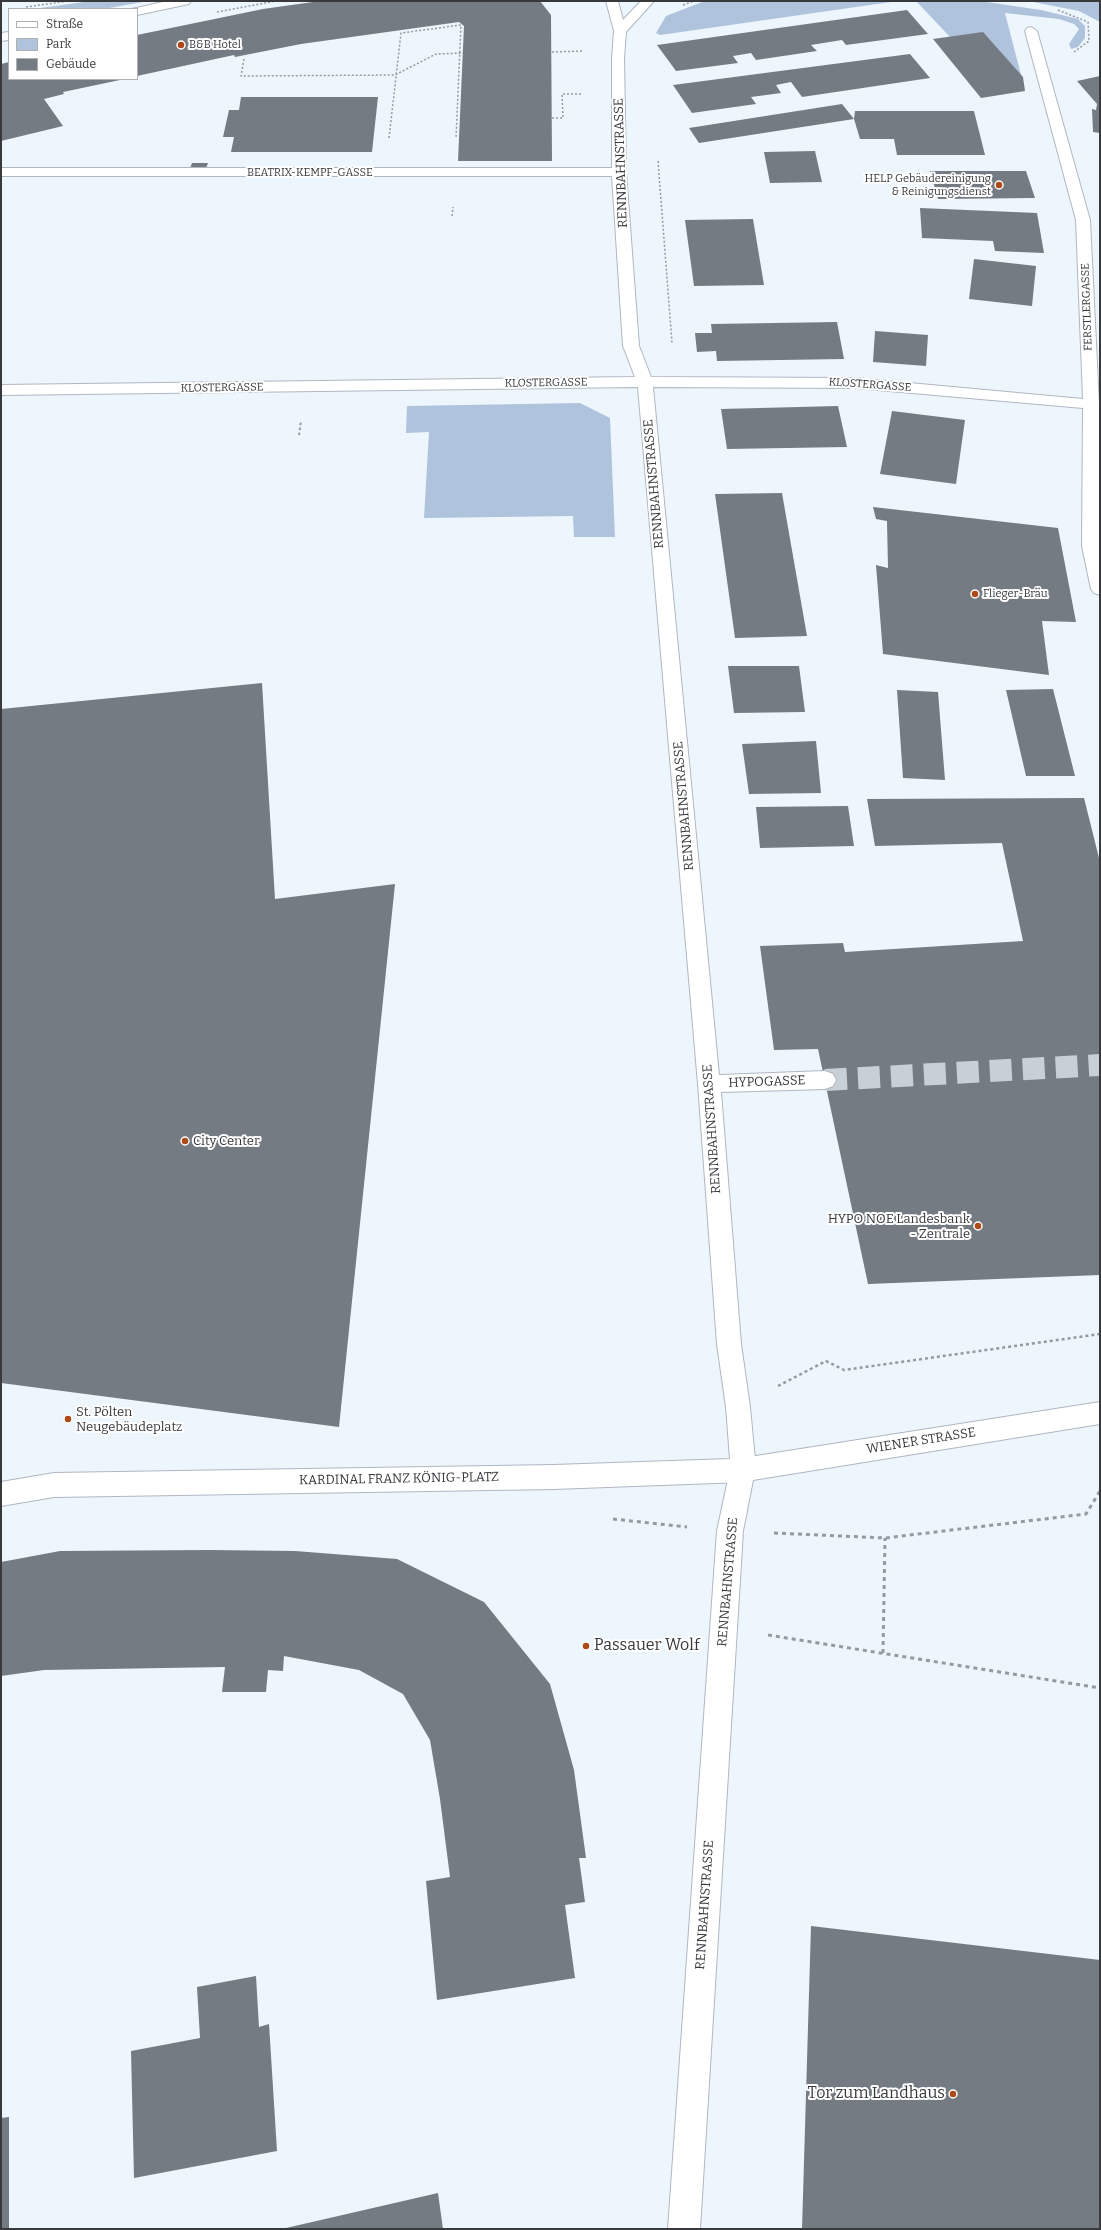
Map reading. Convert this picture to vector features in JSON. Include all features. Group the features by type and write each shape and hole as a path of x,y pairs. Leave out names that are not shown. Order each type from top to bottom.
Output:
{"street":[{"path":"138,11 185,1"},
{"name":"RENNBAHNSTRASSE","path":"612,1 620,31 618,58 619,172 631,346 645,382 709,1084 728,1344 738,1407 743,1470 730,1531 684,2229"},
{"path":"620,31 648,1"},
{"name":"FERSTLERGASSE","path":"1031,31 1083,220 1091,404 1090,546 1100,590"},
{"name":"BEATRIX-KEMPF-GASSE","path":"1,172 619,172"},
{"name":"KLOSTERGASSE","path":"1,390 645,382 855,383 1091,404"},
{"name":"HYPOGASSE","path":"709,1084 825,1080"},
{"name":"WIENER STRASSE","path":"743,1470 1100,1413"},
{"name":"KARDINAL FRANZ KÖNIG-PLATZ","path":"1,1494 54,1485 568,1476 743,1470"}],"path":[{"path":"26,7 69,1"},
{"path":"217,12 276,1"},
{"path":"385,173 401,33 461,25 459,118 452,216"},
{"path":"552,52 582,52"},
{"path":"244,59 242,76 395,75 436,54 463,53"},
{"path":"552,118 563,118 562,94 583,94"},
{"path":"658,154 675,382"},
{"path":"738,1407 826,1361 844,1370 1100,1334"},
{"path":"850,1538 885,1538 1086,1514 1100,1491"},
{"path":"883,1653 885,1538"},
{"path":"724,1628 1100,1688"}],"green space":[{"path":"91,1 148,1 110,8 40,8"},
{"path":"705,1 898,1 660,35 656,33 666,16"},
{"path":"916,1 980,1 1041,10 1078,19 1085,26 1085,38 1078,47 1071,49 1069,44 1079,29 1074,24 1059,19 1005,13 1021,75 950,37"},
{"path":"1028,1 1100,1 1100,22 1079,11"},
{"path":"580,403 610,418 615,537 574,537 573,516 424,518 429,432 406,433 407,406"}],"building":[{"path":"320,1 540,1 551,15 552,161 458,161 464,26 459,22 301,44 235,57 234,55 138,76 138,35 263,9"},
{"path":"907,10 928,34 846,45 842,40 811,45 817,51 756,60 751,53 733,56 738,63 676,71 657,45"},
{"path":"983,32 1023,77 1025,91 981,98 933,39"},
{"path":"910,54 930,78 802,97 791,82 776,85 781,93 751,97 756,104 692,113 673,85"},
{"path":"8,62 8,80 120,80 63,92 64,94 44,99 63,126 1,141 1,64"},
{"path":"1100,76 1100,133 1093,132 1092,109 1096,110 1097,104 1077,81"},
{"path":"241,97 378,97 372,152 231,152 234,137 223,137 229,110 239,110"},
{"path":"842,104 854,119 699,143 689,128"},
{"path":"855,111 974,111 985,155 897,155 894,139 860,139 854,119"},
{"path":"815,151 822,182 770,183 764,152"},
{"path":"192,163 208,163 205,171 189,171"},
{"path":"930,171 1026,171 1035,198 938,199"},
{"path":"920,208 1037,213 1044,253 995,251 993,241 922,238"},
{"path":"753,219 764,285 694,286 685,220"},
{"path":"974,259 1036,266 1032,306 969,299"},
{"path":"837,322 844,359 717,361 716,351 697,352 695,333 712,333 711,324"},
{"path":"875,331 928,335 926,366 873,362"},
{"path":"838,406 847,447 727,449 721,409"},
{"path":"892,411 965,420 956,484 880,474"},
{"path":"782,493 807,636 735,638 715,494"},
{"name":"Flieger-Bräu","path":"873,507 1058,528 1076,622 1042,621 1049,675 883,654 876,565 888,568 887,521 876,519"},
{"path":"728,666 799,666 805,712 734,713"},
{"name":"City Center","path":"262,683 275,899 395,884 339,1427 1,1383 1,709"},
{"path":"1053,689 1075,776 1026,776 1006,690"},
{"path":"897,690 938,692 945,780 903,778"},
{"path":"816,741 821,793 749,794 742,744"},
{"path":"1084,798 1100,862 1100,1275 868,1284 818,1049 774,1050 760,946 843,943 845,952 1023,941 1002,843 875,846 867,799"},
{"path":"848,806 854,846 760,848 756,807"},
{"path":"60,1551 295,1551 397,1559 484,1602 550,1684 574,1770 586,1858 579,1858 585,1902 565,1905 575,1978 437,2000 426,1881 450,1877 440,1799 430,1740 403,1694 359,1670 284,1656 283,1671 268,1670 266,1692 222,1692 225,1667 44,1670 1,1676 1,1562"},
{"name":"Tor zum Landhaus","path":"811,1926 1100,1960 1100,2229 802,2229"},
{"path":"256,1976 259,2027 269,2024 277,2151 134,2178 131,2051 200,2038 197,1987"},
{"path":"9,2117 9,2229 1,2229 1,2118"},
{"path":"438,2193 443,2229 286,2229 286,2228"}],"tunnel":[{"path":"825,1080 1100,1065"}],"place":[{"name":"B&B Hotel","path":"181,45"},
{"name":"HELP Gebäudereinigung & Reinigungsdienst","path":"999,185"},
{"name":"Flieger-Bräu","path":"975,594"},
{"name":"City Center","path":"185,1141"},
{"name":"HYPO NOE Landesbank - Zentrale","path":"978,1226"},
{"name":"St. Pölten Neugebäudeplatz","path":"68,1419"},
{"name":"Passauer Wolf","path":"586,1646"},
{"name":"Tor zum Landhaus","path":"953,2094"}]}
